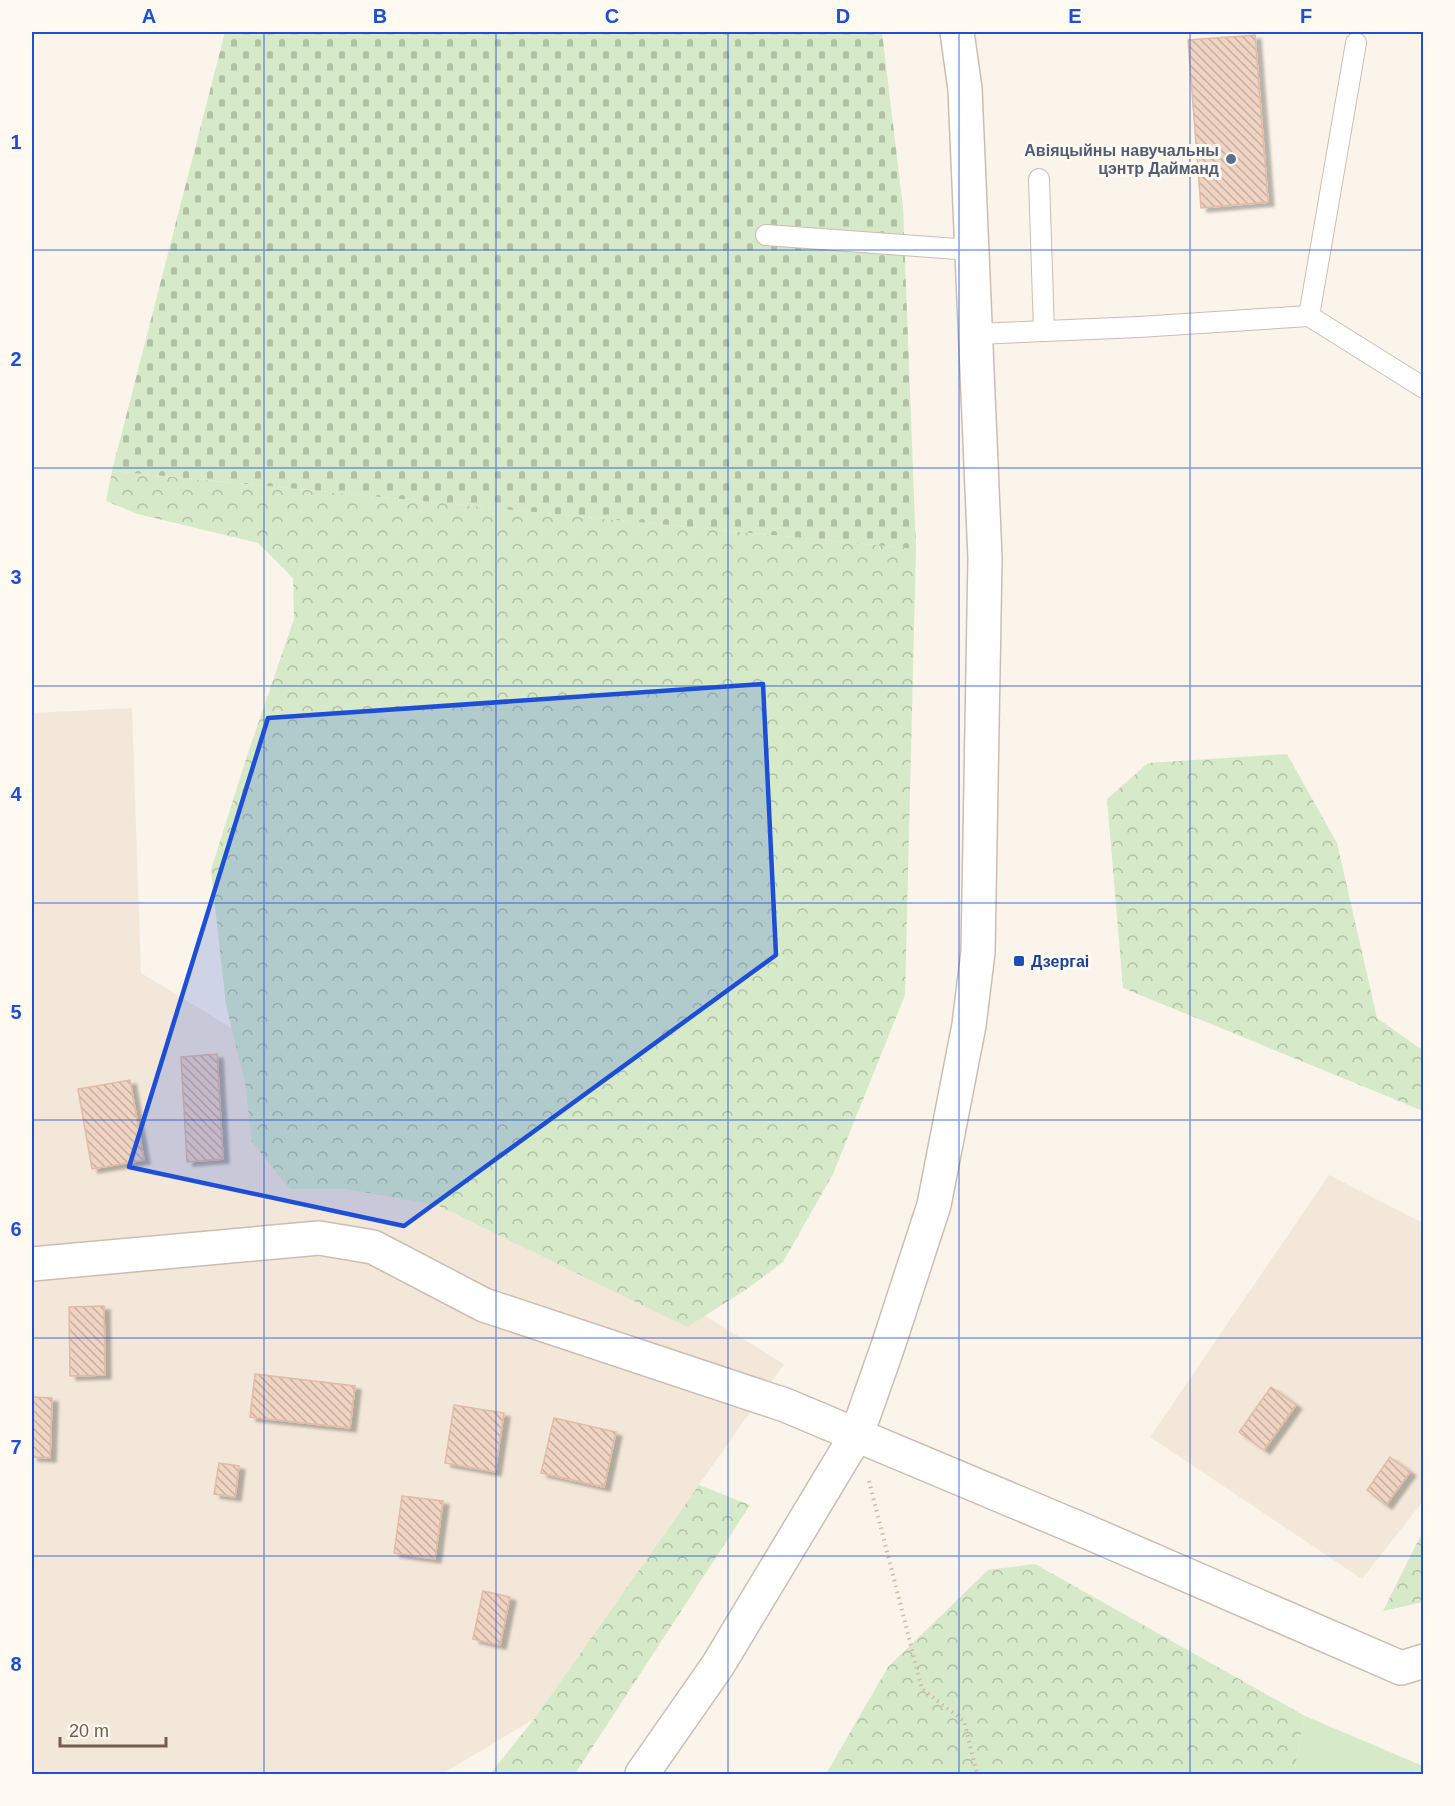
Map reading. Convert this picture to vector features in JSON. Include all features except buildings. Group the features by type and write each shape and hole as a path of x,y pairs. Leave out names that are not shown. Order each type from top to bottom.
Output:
{"street":[{"path":"642,1774 718,1665 857,1434 934,1205 969,1024 978,952 985,558 965,88 957,32"},
{"path":"32,1264 319,1238 373,1247 484,1305 785,1405 1416,1669"}],"lane":[{"path":"1309,316 1356,43"},
{"path":"1039,179 1044,331"},
{"path":"766,235 971,250"},
{"path":"975,334 1139,327 1309,316 1424,388"}],"path":[{"path":"857,1434 922,1689 964,1721 977,1774"}],"highlighted area":[{"path":"763,684 776,955 404,1226 129,1167 268,718"}],"shaded area":[{"path":"132,708 141,973 784,1364 534,1719 442,1774 32,1774 32,713"},
{"path":"1329,1175 1423,1223 1423,1501 1362,1579 1150,1437"}],"green space":[{"path":"225,32 882,32 903,208 916,549 112,471"},
{"path":"112,471 916,549 905,995 833,1174 783,1262 747,1289 687,1327 437,1205 346,1189 290,1189 252,1142 245,1082 226,1005 211,870 294,619 293,578 258,543 138,514 106,501"},
{"path":"1287,754 1337,843 1377,1018 1423,1049 1423,1111 1123,988 1107,799 1148,763"},
{"path":"699,1485 750,1505 575,1774 490,1774 534,1719"},
{"path":"1423,1531 1423,1602 1383,1611"},
{"path":"1035,1564 1305,1716 1294,1774 826,1774 888,1667 988,1570"},
{"path":"1305,1716 1423,1766 1423,1774 1294,1774"}],"place":[{"name":"Авіяцыйны навучальны цэнтр Дайманд","path":"1231,159"},
{"name":"Дзергаі","path":"1019,961"}]}
